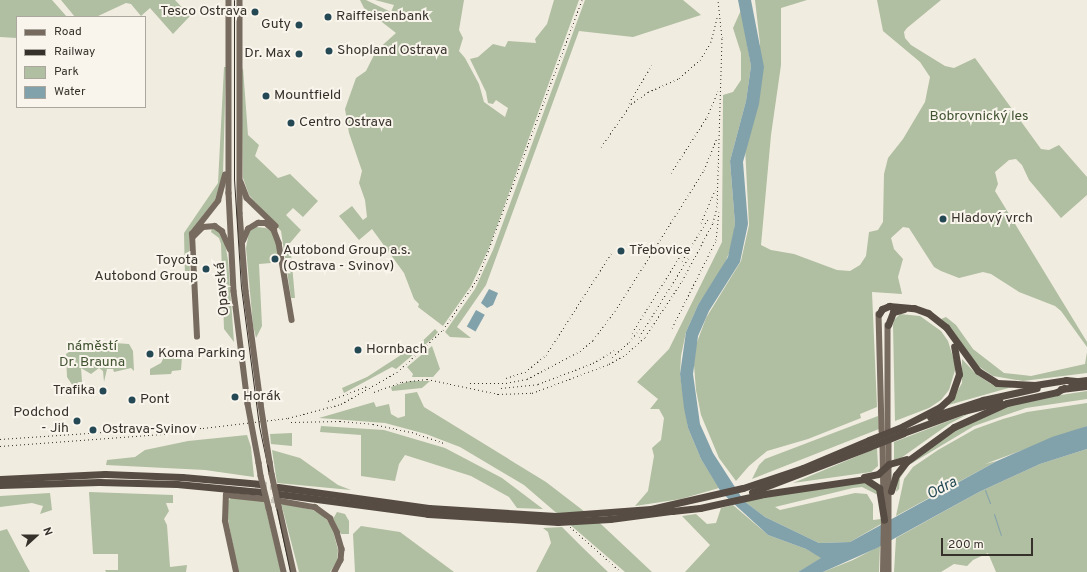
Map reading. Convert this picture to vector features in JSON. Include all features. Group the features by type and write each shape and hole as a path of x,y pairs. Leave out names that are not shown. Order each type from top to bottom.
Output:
{"highway":[{"path":"879,314 882,309 889,306 914,308 928,313 946,327 978,371 997,382 1035,385 1066,380 1076,381"},
{"path":"888,325 891,315 899,310 926,314 946,330 958,358 959,374 951,397 940,407 903,430"},
{"path":"279,497 558,522 610,519 700,508 763,488 903,430 990,398 1087,380"},
{"path":"903,430 986,405 1064,388 1087,386"},
{"path":"854,480 878,474 886,467 902,462 954,427 986,411 1064,388"},
{"path":"884,520 885,492 900,469 924,448"},
{"path":"0,479 105,474 182,477 262,492"},
{"path":"428,511 529,516 609,514 763,488 854,480 871,481 885,492"},
{"path":"0,485 99,482 177,484 262,492"}],"main road":[{"name":"Opavská","path":"229,0 228,150 232,253 238,327 261,476 284,572"},
{"name":"Opavská","path":"240,0 239,172 242,243 250,326 270,462 279,497 294,572"},
{"path":"197,336 192,239 195,228 215,205 222,193 228,150"},
{"path":"239,172 246,197 278,231 282,243 282,261"},
{"path":"242,243 250,227 258,223 266,223 276,234 292,320"},
{"path":"192,239 203,227 215,226 222,231 232,253"},
{"path":"879,314 882,431"},
{"path":"888,325 888,428"},
{"path":"889,443 885,492 889,572"},
{"path":"883,445 886,467"},
{"path":"236,572 225,521 226,495 262,492"},
{"path":"279,497 315,507 330,518 337,532 342,549 341,560 334,572"},
{"path":"883,572 884,520"}],"green space":[{"path":"0,0 52,0 66,16 16,16 16,38 0,37"},
{"path":"61,0 175,0 190,16 173,34 150,8 141,16 131,4 126,3 98,16 74,16"},
{"path":"360,0 366,0 391,12 394,5 375,0 464,0 459,30 463,38 459,51 465,58 479,84 484,102 505,117 508,108 496,100 493,104 488,103 486,92 470,59 478,57 493,44 505,47 508,41 536,43 535,39 547,24 554,0 579,0 489,248 471,286 443,326 418,307 419,304 414,299 404,273 372,229 359,240 339,216 352,206 363,220 367,217 365,200 359,183 362,171 349,133 345,109 356,78 366,71 376,51 396,33 364,8"},
{"path":"585,0 683,0 701,15 633,37 579,31 486,285 457,327 471,338 450,337 445,332 475,289 493,250"},
{"name":"Bobrovnický les","path":"755,0 807,0 781,8 781,65 771,135 761,245 771,250 794,254 837,270 850,271 860,265 866,256 869,232 878,230 883,222 884,174 888,158 903,139 925,102 930,77 920,62 883,31 877,0 941,0 907,28 904,32 905,38 911,45 945,66 954,68 975,58 1041,149 1049,150 1059,145 1087,177 1087,195 1061,218 1029,180 1022,165 1016,159 1009,160 995,172 998,184 995,191 1087,342 1087,347 1061,311 1055,306 1019,292 991,274 983,272 959,278 941,271 934,267 909,228 903,227 891,238 894,249 903,259 898,277 902,294 872,292 877,407 860,414 861,418 808,439 767,451 749,466 736,481 719,458 701,415 696,390 693,353 706,318 741,261 749,225 745,147 760,44"},
{"path":"741,10 751,66 746,101 730,161 735,224 732,246 722,270 698,305 686,332 681,356 680,374 688,428 701,459 719,488 681,499 635,506 648,491 654,456 652,448 661,440 664,418 659,409 650,409 658,399 637,382 669,349 722,242 723,95 733,92 741,80 741,53 733,28"},
{"path":"224,67 226,67 223,175 215,200 189,233 190,276 185,277 184,233 218,183"},
{"path":"243,68 248,135 259,145 255,156 278,178 290,174 318,201 303,217 293,208 286,215 301,230 290,243 295,298 291,298 281,231 249,195 243,178 241,72"},
{"path":"256,227 266,228 277,238 278,255 271,256 271,263 259,264 262,326 256,338 253,325 246,248 249,232"},
{"path":"212,228 220,232 224,238 228,260 234,342 224,329 221,244 219,238 211,232"},
{"path":"900,314 920,316 941,331 948,341 956,367 949,390 941,400 929,408 895,421 893,325 894,320"},
{"path":"946,317 956,325 973,349 1004,373 1031,376 1085,364 1087,352 1087,373 1023,381 993,376 975,364 941,319"},
{"path":"435,329 438,332 433,338 396,369 392,367 344,393 342,388 367,377 404,353 411,352"},
{"name":"náměstí Dr. Brauna","path":"85,341 129,344 133,351 134,371 131,368 114,372 113,369 107,369 104,382 103,371 99,368 91,374 81,368 82,382 78,382 78,387 73,386 67,377 66,354"},
{"path":"432,346 440,369 433,377 412,377 413,374 407,367"},
{"path":"167,351 187,351 187,357 182,357 181,370 172,371 171,374 150,375 150,369 161,363"},
{"path":"962,359 976,374 991,384 1012,387 945,406 952,401 962,383"},
{"path":"410,381 430,381 422,388 392,391 391,387"},
{"path":"1087,391 1087,399 1026,408 974,426 909,465 900,478 899,489 896,492 898,478 905,467 948,433 987,413 1028,400"},
{"path":"417,392 424,407 546,482 602,525 652,572 625,572 524,485 460,447 426,434 385,423 319,418 374,402 376,407 389,404 391,414 398,418 405,416 405,394"},
{"path":"1087,403 1087,426 985,464 997,461 896,516 904,479 913,467 938,450 975,429 1003,419 1027,412"},
{"path":"972,412 949,424 901,458 894,460 894,442"},
{"path":"878,416 879,429 752,479 759,465 765,459"},
{"path":"321,426 384,430 445,448 502,478 543,509 517,508 509,497 471,476 405,455 399,464 395,481 361,476 361,435 320,432"},
{"path":"292,433 292,446 271,444 270,434"},
{"path":"247,435 251,447 254,477 205,470 106,465 107,460 135,457 145,450 188,441"},
{"path":"877,448 878,466 871,472 793,483"},
{"path":"1087,449 1087,572 996,572 988,553 973,560 967,566 954,564 941,572 894,572 896,538 979,492 1040,464"},
{"path":"272,450 300,458 338,485 351,490 277,483"},
{"path":"862,482 876,487 878,495 862,487 853,488 775,507 780,510 855,493 867,494 873,504 873,520 881,519 881,524 850,542 819,543 765,517 744,501"},
{"path":"89,492 173,495 173,503 166,503 169,511 164,519 167,525 170,567 187,565 186,572 106,572 105,570 118,570 118,554 93,554"},
{"path":"50,493 52,510 40,514 43,506 32,503 0,507 0,496"},
{"path":"232,497 264,501 281,572 238,572 228,519 227,502"},
{"path":"281,503 313,510 324,516 332,527 338,550 337,561 330,572 299,572"},
{"path":"733,505 768,535 806,549 822,558 798,572 685,572 710,545 682,516 696,514 707,524 716,523 721,508"},
{"path":"337,512 345,514 349,521 349,534 341,534 333,519"},
{"path":"361,526 400,532 454,572 355,572 353,534"},
{"path":"562,527 608,572 536,572 551,543 548,532 543,528"},
{"path":"7,529 30,572 0,572 0,531"},
{"path":"880,546 879,572 823,572 853,560"}],"water":[{"path":"738,0 751,0 764,67 759,104 743,162 748,224 740,262 709,311 698,336 693,374 700,424 713,453 744,501 765,517 819,543 850,542 997,461 1052,437 1087,426 1087,449 1040,464 979,492 877,548 823,572 798,572 821,558 806,549 768,535 721,492 701,459 688,428 684,408 680,374 686,332 698,305 728,257 735,224 730,161 746,101 751,66"},
{"path":"489,289 498,293 493,305 487,308 481,303"},
{"path":"476,310 485,315 476,331 467,327"}],"waterway":[{"path":"985,490 990,503"},
{"path":"994,514 1001,535"}],"tunnel":[{"path":"260,484 278,487"},
{"path":"263,499 280,501"}],"tram line":[{"path":"234,0 234,179 241,287 259,426 290,572"}],"railway":[{"path":"0,439 148,429 203,428 288,418 341,404 397,372 443,330 478,278 582,0"},
{"path":"374,392 402,382 427,379 498,394 532,393 609,364 626,354 645,337 682,281 713,223 717,207 722,38 718,0"},
{"path":"601,147 631,104 648,92 679,78 700,60 711,42 717,18"},
{"path":"629,103 652,65"},
{"path":"671,173 707,117 718,91"},
{"path":"470,383 506,383 527,379 580,351 593,340 615,311 704,170 717,138"},
{"path":"701,223 715,190"},
{"path":"672,328 716,240 719,212"},
{"path":"682,261 708,219"},
{"path":"506,378 525,372 546,355 612,252"},
{"path":"632,333 682,253"},
{"path":"639,337 689,257"},
{"path":"612,357 629,342 640,329"},
{"path":"501,388 538,384 593,363 615,350"},
{"path":"328,401 367,386"},
{"path":"291,422 340,421 373,424 412,432 446,444"},
{"path":"0,446 176,433"},
{"path":"567,524 621,572"}],"place":[{"name":"Tesco Ostrava","path":"255,12"},
{"name":"Raiffeisenbank","path":"328,17"},
{"name":"Guty","path":"299,25"},
{"name":"Shopland Ostrava","path":"329,51"},
{"name":"Dr. Max","path":"299,54"},
{"name":"Mountfield","path":"266,96"},
{"name":"Centro Ostrava","path":"291,123"},
{"name":"Hladový vrch","path":"943,219"},
{"name":"Třebovice","path":"621,251"},
{"name":"Autobond Group a.s. (Ostrava - Svinov)","path":"275,259"},
{"name":"Toyota Autobond Group","path":"206,269"},
{"name":"Hornbach","path":"358,350"},
{"name":"Koma Parking","path":"150,354"},
{"name":"Trafika","path":"103,391"},
{"name":"Horák","path":"235,397"},
{"name":"Pont","path":"132,400"},
{"name":"Podchod - Jih","path":"77,421"},
{"name":"Ostrava-Svinov","path":"93,430"}],"water label":[{"name":"Odra","path":"942,489"}]}
